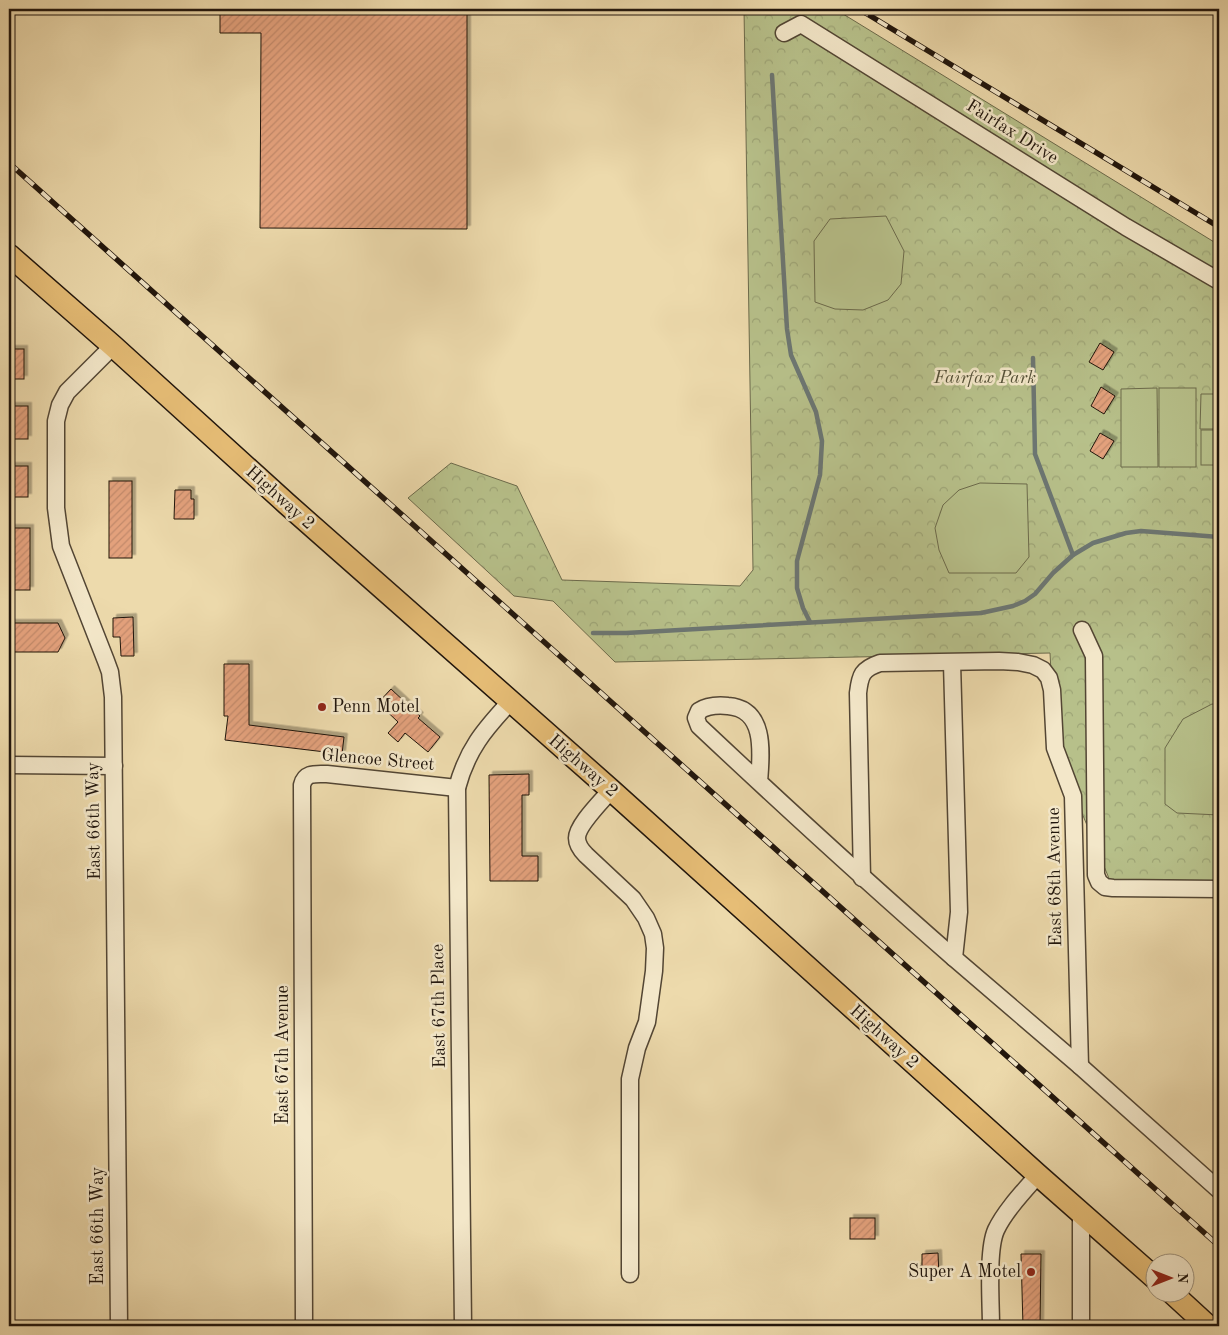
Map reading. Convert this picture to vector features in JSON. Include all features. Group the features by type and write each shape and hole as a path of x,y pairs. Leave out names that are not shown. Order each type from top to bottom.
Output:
{"main road":[{"name":"Highway 2","path":"9,256 113,346 287,504 610,790 1146,1270"},
{"path":"1182,1302 1208,1326"}],"street":[{"name":"Fairfax Drive","path":"784,33 800,24 1126,227 1219,281"},
{"name":"East 66th Way","path":"113,346 67,392 60,405 56,421 56,508 62,546 110,672 113,697 119,1326"},
{"path":"1082,630 1094,656 1096,875 1099,882 1105,887 1127,889 1219,889"},
{"name":"East 68th Avenue","path":"952,663 1018,662 1033,665 1043,670 1052,690 1055,748 1073,796 1080,1066"},
{"path":"862,878 858,693 860,677 866,670 880,663 952,663 959,912 954,958"},
{"name":"East 67th Place","path":"462,1326 457,788 465,760 472,748 491,722 510,702"},
{"path":"759,782 761,740 753,719 745,712 734,707 706,706 698,711 696,718 700,726 759,782 862,878 1080,1066 1219,1190"},
{"path":"9,765 114,766"},
{"name":"Glencoe Street","path":"302,784 306,776 310,774 327,774 457,788"},
{"name":"East 67th Avenue","path":"302,784 304,1326"},
{"path":"610,790 578,830 577,840 580,848 586,855 633,899 646,918 653,934 655,948 647,1022 637,1048 630,1080 630,1274"},
{"path":"992,1326 992,1246 995,1232 1000,1222 1038,1174"},
{"path":"1081,1213 1081,1326"}],"green space":[{"name":"Fairfax Park","path":"744,9 835,9 1219,245 1219,889 1113,888 1055,748 1050,653 615,662 553,601 514,596 408,498 451,463 517,486 562,580 740,586 753,570"},
{"path":"886,216 904,251 901,284 888,300 863,310 835,309 815,302 814,241 830,219"},
{"path":"1157,388 1158,467 1121,467 1121,389"},
{"path":"1159,388 1196,388 1196,467 1159,467"},
{"path":"1201,394 1219,394 1219,429 1200,429"},
{"path":"1201,430 1219,430 1219,465 1201,465"},
{"path":"980,483 1027,484 1029,557 1016,573 949,573 939,550 935,528 943,505 959,490"},
{"path":"1212,704 1219,705 1219,815 1177,813 1165,804 1165,748 1183,719"}],"building":[{"path":"220,9 467,9 467,229 260,228 261,33 220,33"},
{"path":"1100,343 1114,352 1103,370 1089,362"},
{"path":"9,349 24,349 24,379 9,379"},
{"path":"1101,387 1115,396 1104,414 1091,406"},
{"path":"9,406 28,406 28,439 9,439"},
{"path":"1100,433 1114,441 1103,459 1090,451"},
{"path":"9,466 28,466 28,497 9,497"},
{"path":"109,481 132,481 132,558 109,558"},
{"path":"175,490 191,490 191,499 194,499 194,519 174,519"},
{"path":"9,528 30,528 30,590 9,590"},
{"path":"133,617 134,656 121,656 120,637 113,637 113,618"},
{"path":"9,623 58,623 65,638 58,652 9,652"},
{"path":"224,664 249,664 249,725 344,737 342,754 225,740 228,716 224,716"},
{"path":"391,689 420,716 418,718 440,737 428,752 405,733 398,742 388,733 398,722 378,703"},
{"path":"529,774 529,795 522,795 522,856 538,856 538,881 490,881 489,775"},
{"path":"850,1218 875,1218 875,1239 850,1239"},
{"path":"938,1253 939,1276 918,1276 918,1266 922,1266 922,1254"},
{"name":"Super A Motel","path":"1021,1254 1041,1254 1040,1326 1023,1326"}],"waterway":[{"path":"772,75 787,329 791,355 816,412 822,441 820,475 797,561 797,588 803,608 810,622"},
{"path":"1033,358 1035,454 1073,555"},
{"path":"593,633 626,633 981,613 1013,606 1025,601 1035,594 1053,573 1073,555 1093,543 1126,533 1141,531 1219,537"}],"railway":[{"path":"859,9 1219,227"},
{"path":"9,163 1219,1246"}],"place":[{"name":"Penn Motel","path":"322,707"},
{"name":"Super A Motel","path":"1031,1272"}]}
